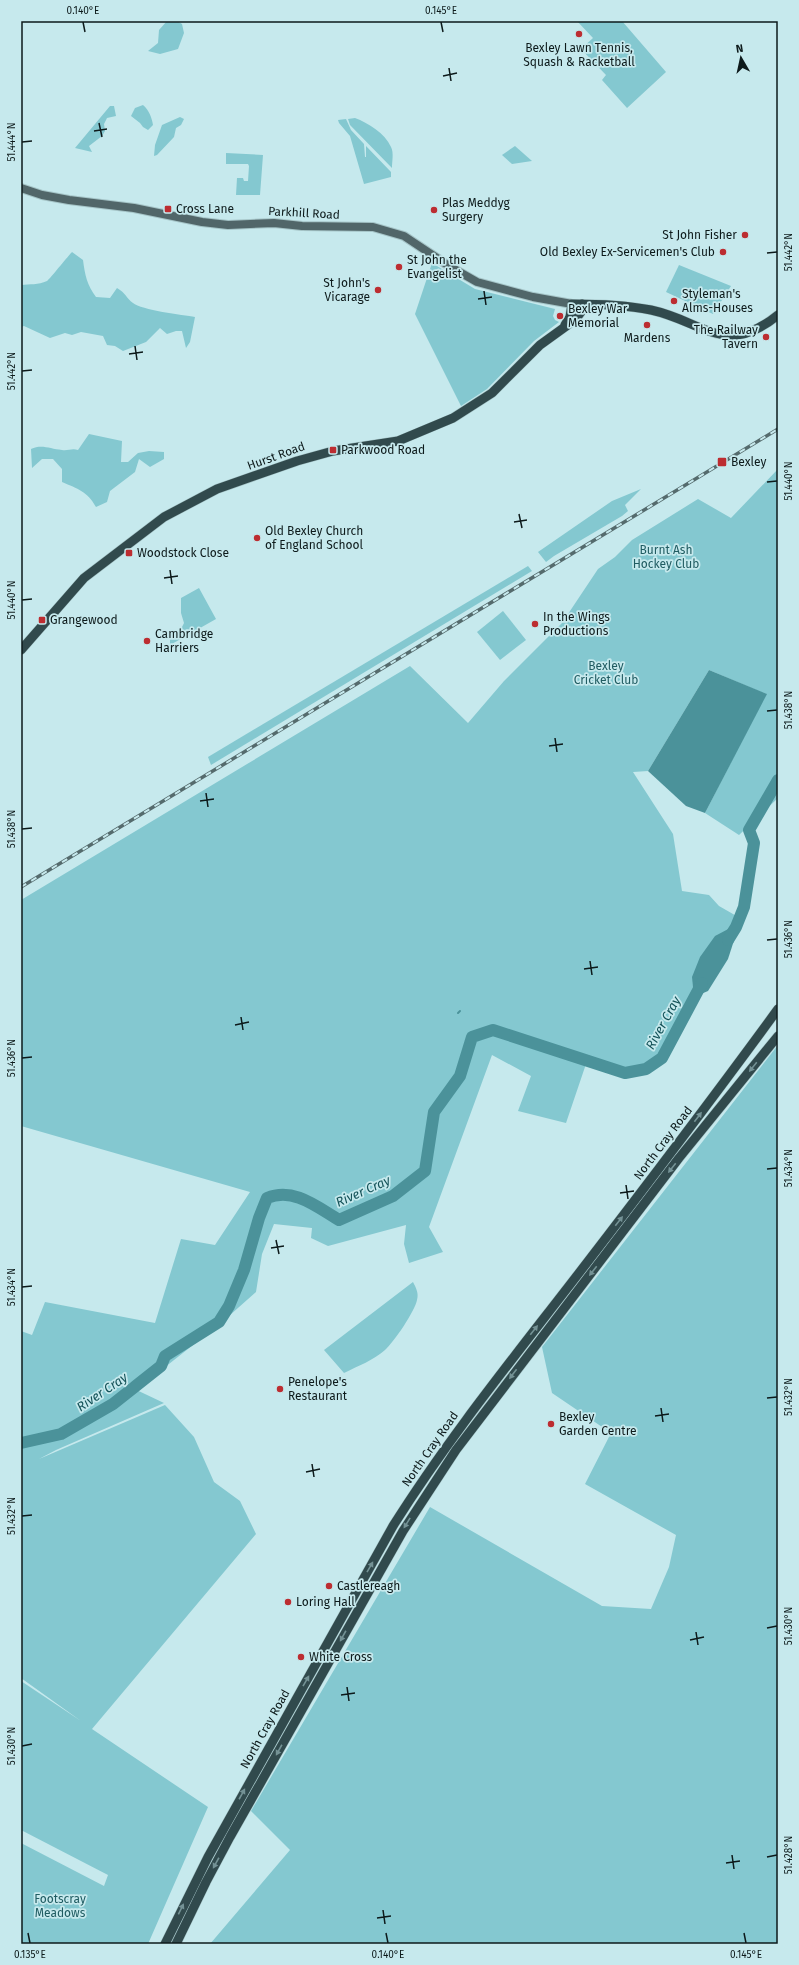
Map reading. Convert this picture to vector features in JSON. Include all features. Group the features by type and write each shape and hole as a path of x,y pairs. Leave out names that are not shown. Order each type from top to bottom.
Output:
{"main road":[{"name":"Parkhill Road","path":"21,188 42,195 134,208 202,222 228,225 274,223 302,226 373,227 404,236 449,266 478,282 515,293 572,304"},
{"path":"572,304 615,306 650,310 711,333 728,336 751,332 778,316"},
{"name":"Hurst Road","path":"562,329 570,316 572,304"},
{"name":"Hurst Road","path":"21,650 84,578 164,517 217,489 296,461 333,451 398,441 442,424 489,396 534,350 578,316 581,312 582,304"},
{"name":"North Cray Road","path":"165,1944 208,1856 393,1526 419,1485 467,1417 662,1165 778,1009"},
{"name":"North Cray Road","path":"176,1944 230,1837 388,1556 428,1490 456,1450 679,1158 778,1036"}],"green space":[{"path":"167,21 177,21 182,24 184,33 178,49 160,54 148,51 158,43 159,30"},
{"path":"577,21 622,21 666,72 627,108 602,80 606,75 581,49 593,38"},
{"path":"143,105 149,112 153,122 153,125 148,130 131,116 135,108"},
{"path":"110,106 114,106 116,116 107,118 104,124 105,131 102,136 89,146 92,152 75,148"},
{"path":"180,117 184,119 181,125 176,128 174,137 157,155 154,156 155,145 162,125"},
{"path":"355,118 376,129 385,137 391,147 393,157 392,168 350,125 348,119"},
{"path":"346,119 351,130 364,144 365,157 366,146 391,172 391,177 364,184 350,136 338,120"},
{"path":"515,146 532,161 512,164 502,155"},
{"path":"226,153 263,155 260,195 236,195 237,178 243,178 244,181 248,181 249,166 248,164 226,164"},
{"path":"72,252 83,260 87,280 96,297 110,298 117,288 137,306 172,314 195,317 190,342 186,348 182,331 167,334 160,328 146,342 123,351 115,346 107,345 103,336 81,332 72,335 65,333 50,338 24,326 21,327 21,285 37,284 47,281"},
{"path":"432,263 475,289 555,309 553,316 555,320 559,322 534,341 487,389 461,406 415,314"},
{"path":"679,265 731,286 713,314 666,292"},
{"path":"89,434 122,441 121,462 128,462 138,453 149,451 164,452 164,459 150,467 139,459 135,472 110,491 107,502 96,507 86,494 62,482 62,469 53,459 42,459 32,468 31,449 42,447 78,450"},
{"path":"778,469 778,798 739,835 705,813 766,694 709,670 648,771 633,772 673,834 682,891 709,895 719,906 740,918 694,997 662,1058 646,1069 625,1073 587,1061 566,1123 518,1111 531,1076 492,1055 429,1227 443,1252 409,1263 404,1244 406,1225 328,1246 311,1238 312,1228 274,1224 262,1254 256,1292 221,1323 141,1386 141,1377 126,1385 164,1403 56,1450 39,1459 165,1405 194,1437 214,1482 240,1501 256,1534 92,1729 208,1807 148,1944 21,1944 21,1843 104,1886 108,1875 21,1830 21,1681 81,1721 21,1678 21,1331 32,1335 45,1302 155,1323 181,1239 215,1245 250,1192 21,1126 21,900 410,666 468,723 504,681 562,623 598,569 615,557 632,540 698,499 731,518"},
{"path":"641,489 625,505 628,511 622,516 546,562 538,552 612,501"},
{"path":"528,566 532,571 211,765 208,757"},
{"path":"199,588 216,619 170,645 170,639 181,629 184,623 181,613 181,598"},
{"path":"503,611 526,640 500,660 477,632"},
{"path":"778,1045 778,1944 210,1944 290,1850 251,1811 430,1507 602,1606 651,1609 669,1567 676,1535 585,1484 611,1433 552,1393 542,1347"},
{"path":"413,1282 418,1297 408,1319 394,1340 376,1357 344,1373 324,1350"}],"shaded area":[{"path":"709,670 767,694 705,813 686,806 648,771"},
{"path":"734,926 738,928 728,959 708,991 694,997 692,977 700,957 715,936"}],"waterway":[{"name":"River Cray","path":"728,940 736,927 744,907 754,843 749,830 778,780"},
{"name":"River Cray","path":"21,1443 61,1434 113,1404 161,1366 165,1356 219,1322 229,1306 244,1270 259,1218 267,1198 277,1195 296,1197 314,1204 339,1220 393,1196 425,1171 434,1112 460,1076 472,1037 493,1030 625,1073 646,1069 662,1058 702,983"}],"railway":[{"path":"21,887 778,429"}],"place":[{"name":"Bexley Lawn Tennis, Squash & Racketball","path":"579,34"},
{"name":"Cross Lane","path":"168,209"},
{"name":"Plas Meddyg Surgery","path":"434,210"},
{"name":"St John Fisher","path":"745,235"},
{"name":"Old Bexley Ex-Servicemen's Club","path":"723,252"},
{"name":"St John the Evangelist","path":"399,267"},
{"name":"St John's Vicarage","path":"378,290"},
{"name":"Styleman's Alms-Houses","path":"674,301"},
{"name":"Bexley War Memorial","path":"560,316"},
{"name":"Mardens","path":"647,325"},
{"name":"The Railway Tavern","path":"766,337"},
{"name":"Parkwood Road","path":"333,450"},
{"name":"Bexley","path":"722,462"},
{"name":"Old Bexley Church of England School","path":"257,538"},
{"name":"Woodstock Close","path":"129,553"},
{"name":"Grangewood","path":"42,620"},
{"name":"In the Wings Productions","path":"535,624"},
{"name":"Cambridge Harriers","path":"147,641"},
{"name":"Penelope's Restaurant","path":"280,1389"},
{"name":"Bexley Garden Centre","path":"551,1424"},
{"name":"Castlereagh","path":"329,1586"},
{"name":"Loring Hall","path":"288,1602"},
{"name":"White Cross","path":"301,1657"}],"park label":[{"name":"Burnt Ash Hockey Club","path":"666,557"},
{"name":"Bexley Cricket Club","path":"606,673"},
{"name":"Footscray Meadows","path":"60,1906"}]}
